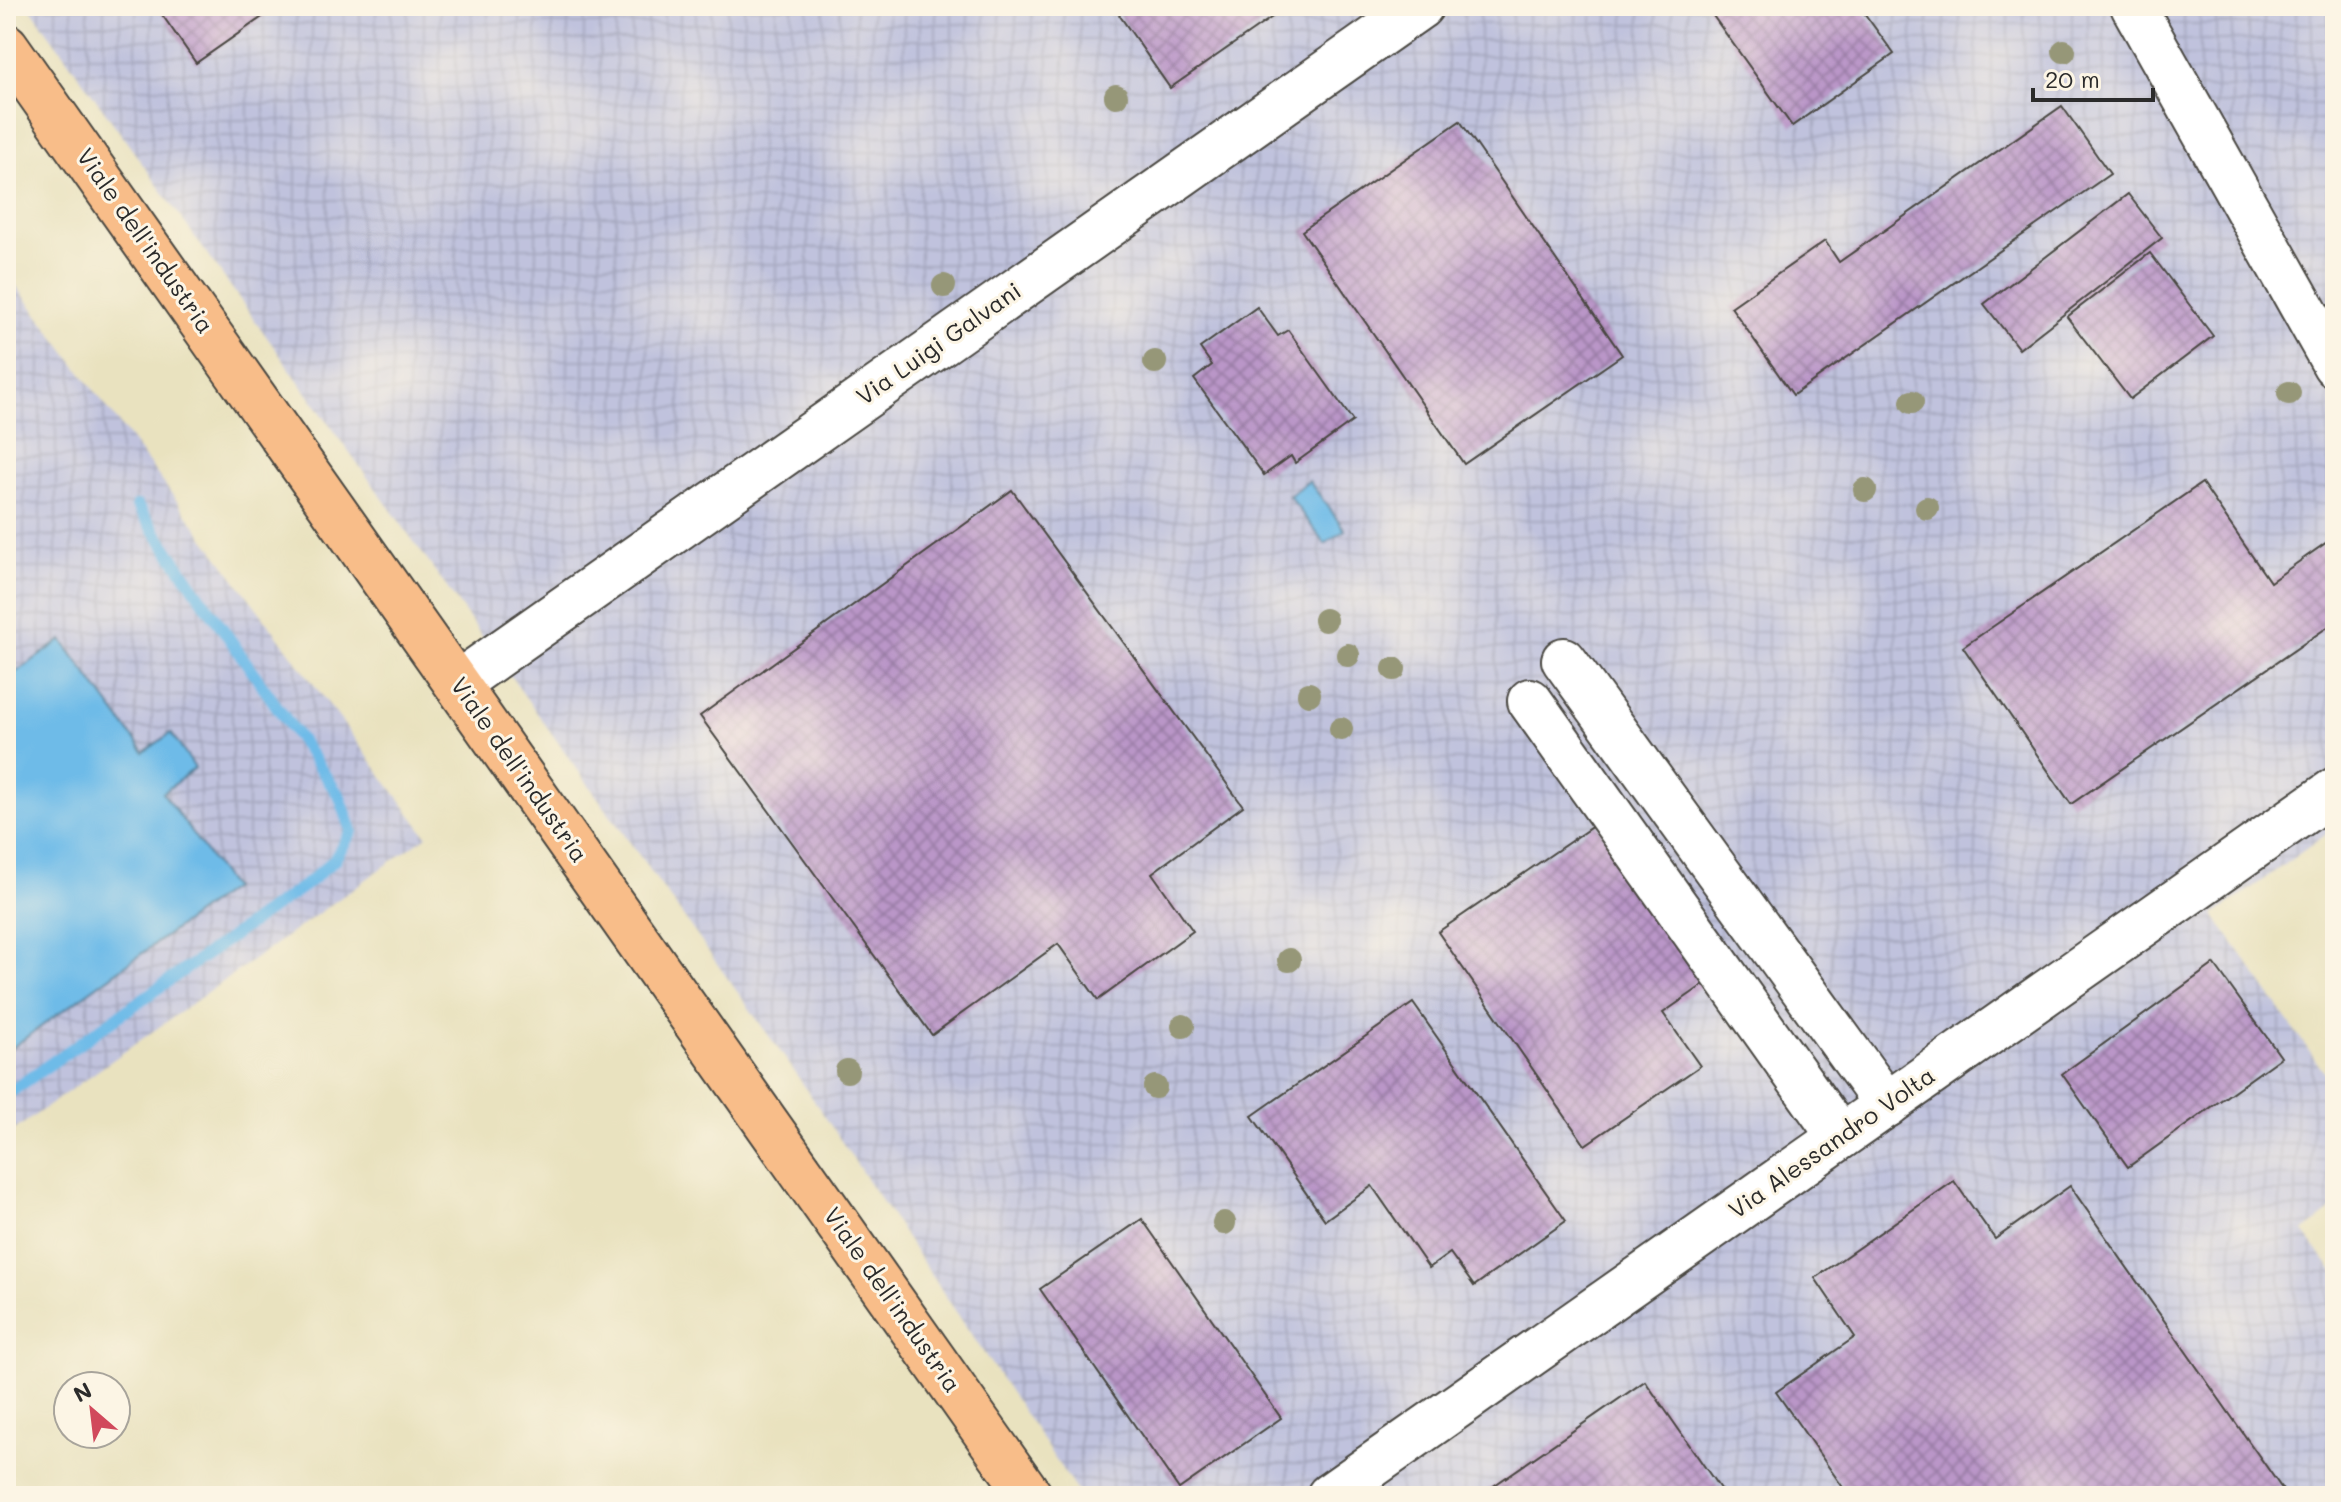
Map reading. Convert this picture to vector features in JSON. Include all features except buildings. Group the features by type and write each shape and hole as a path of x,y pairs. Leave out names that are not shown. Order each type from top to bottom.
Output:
{"main road":[{"name":"Viale dell'industria","path":"6,46 1030,1496"}],"street":[{"name":"Via Luigi Galvani","path":"458,683 1421,6"},
{"path":"2133,6 2335,365"},
{"path":"1564,660 1887,1105"},
{"path":"1530,701 1840,1137"},
{"name":"Via Alessandro Volta","path":"1329,1496 2335,790"},
{"path":"1640,856 1684,826"}],"shaded area":[{"path":"29,6 2335,6 2335,828 2214,915 2335,1088 2335,1208 2303,1232 2335,1273 2335,1496 1080,1496 792,1068"},
{"path":"6,272 427,836 6,1136"}],"water":[{"path":"1309,481 1345,530 1325,544 1289,496"},
{"path":"62,640 144,752 171,733 195,768 163,793 232,888 6,1052 6,679"}],"waterway":[{"path":"6,1095 308,883 334,860 352,831 340,797 137,506"}]}
